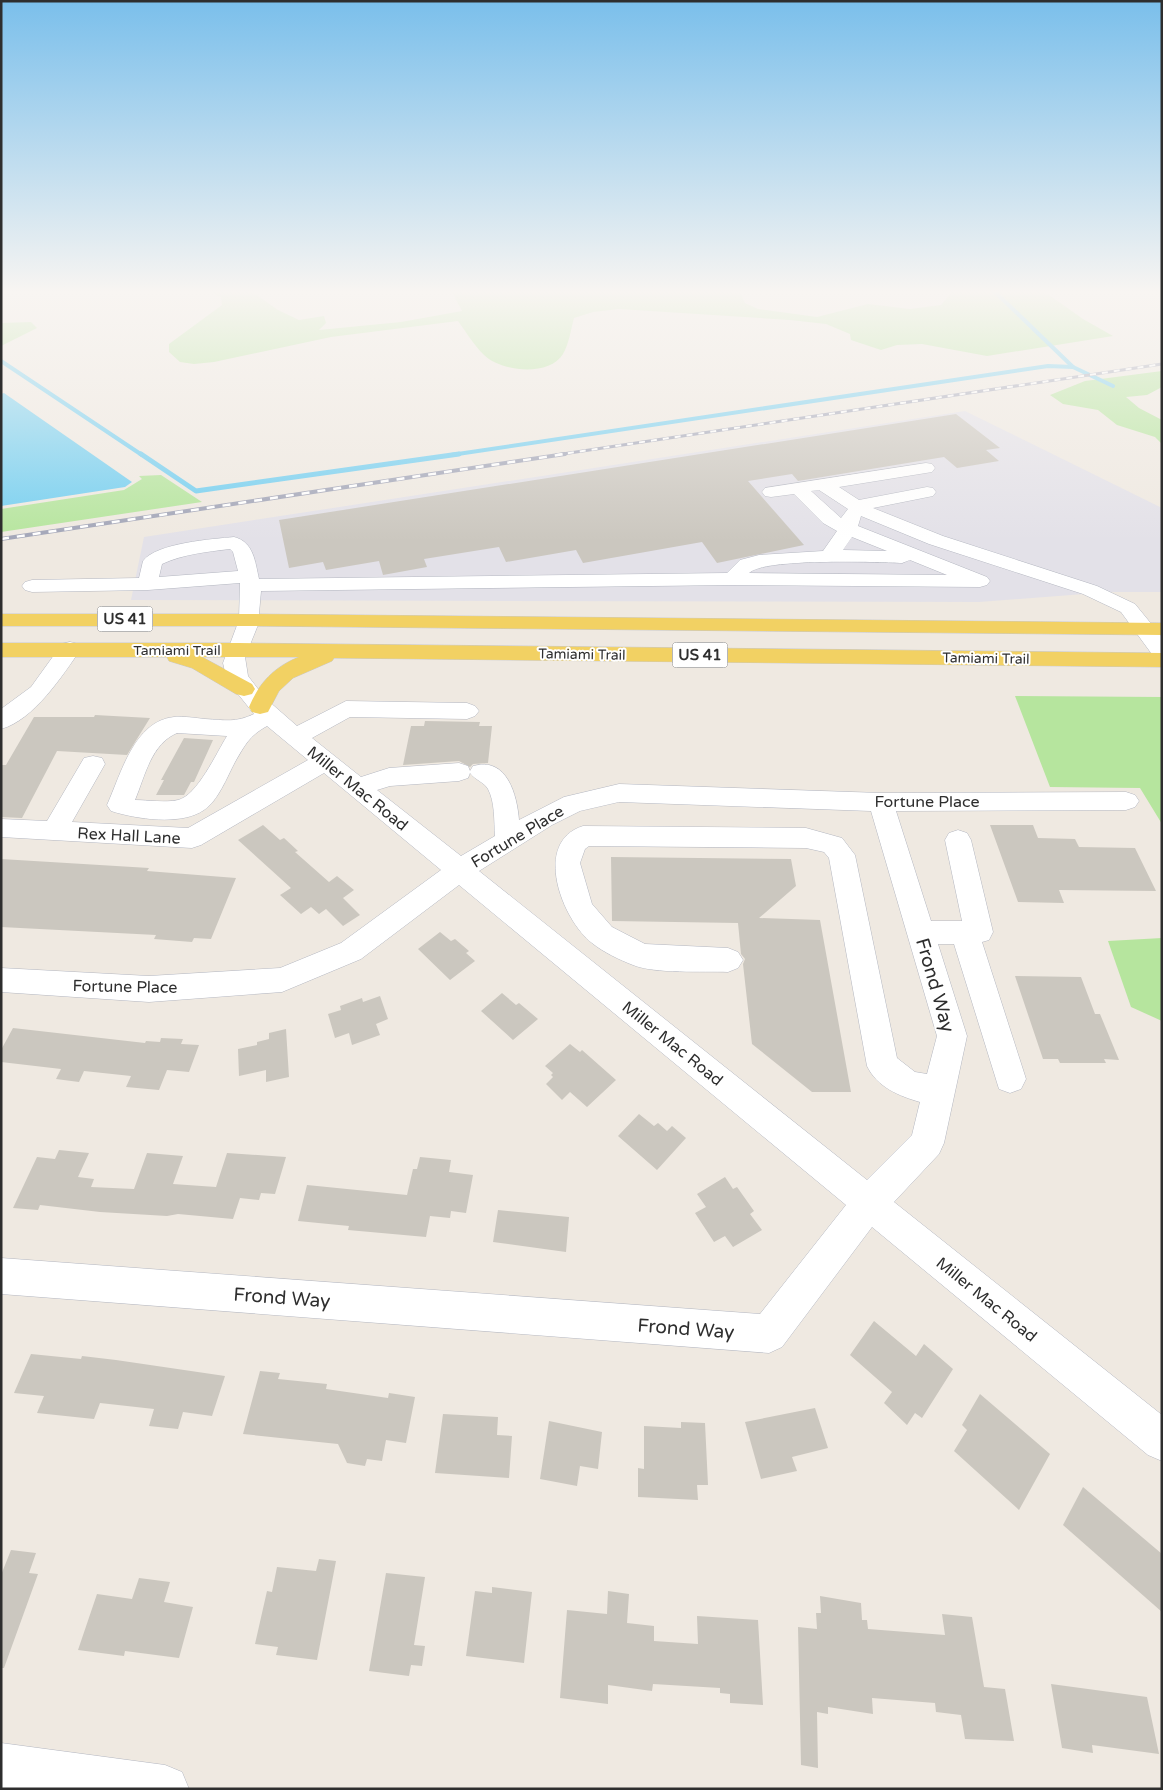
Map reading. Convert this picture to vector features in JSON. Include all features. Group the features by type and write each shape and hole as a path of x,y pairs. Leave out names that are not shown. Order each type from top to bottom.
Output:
{"main road":[{"name":"Tamiami Trail","path":"1,620 249,620 1153,629"},
{"name":"Tamiami Trail","path":"1,650 154,649 1162,660"},
{"path":"154,649 200,663 255,710 266,690 275,680 308,661 341,651"}],"street":[{"path":"771,492 926,468"},
{"path":"824,485 858,508 936,540 1090,590 1128,608 1153,629 1162,652"},
{"path":"799,489 830,519 848,529 980,581"},
{"path":"829,556 848,529 850,518 858,508 870,502 927,492"},
{"name":"Miller Mac Road","path":"148,584 153,561 165,555 198,547 234,543 242,550 249,581 249,620 234,661 235,673 255,710 296,736 1162,1441"},
{"path":"733,580 747,564 759,561 829,556 920,557"},
{"path":"32,586 249,581 1013,581"},
{"path":"1,721 39,692 70,649"},
{"path":"296,736 346,709 467,711"},
{"path":"106,834 148,741 163,728 255,710"},
{"path":"120,805 132,809 178,810 194,804 204,794 255,710"},
{"name":"Rex Hall Lane","path":"1,828 192,838 325,761"},
{"path":"54,831 93,764"},
{"path":"357,787 389,777 471,772 498,782 505,802 508,840"},
{"name":"Fortune Place","path":"1,980 149,989 282,980 352,951 460,870 543,818 573,803 618,793 881,802 1126,801"},
{"path":"795,799 800,838"},
{"name":"Frond Way","path":"1,1276 769,1334 869,1203 927,1143 952,1036 881,802"},
{"path":"543,818 576,841"},
{"path":"728,960 641,956 602,935 580,909 567,863 573,844 583,836 800,838 833,845 842,855 883,1066 907,1084 939,1092"},
{"path":"921,934 979,932 958,840"},
{"path":"965,932 1010,1079"},
{"path":"1,1767 166,1789"}],"shaded area":[{"path":"965,411 1162,508 1162,592 1110,592 979,602 131,600 144,537"}],"green space":[{"path":"1142,374 1162,374 1162,387 1147,395 1126,397 1139,408 1162,420 1162,444 1155,437 1117,425 1098,410 1063,404 1050,395 1085,381"},
{"path":"161,475 202,502 1,532 1,509 124,490 142,479 139,476"},
{"path":"1015,696 1162,697 1162,824 1140,788 1050,787"},
{"path":"1162,938 1162,1021 1131,1007 1108,941"}],"water":[{"path":"4,393 132,482 125,487 1,506 1,394"}],"building":[{"path":"956,414 1000,448 986,450 999,461 957,468 944,457 798,481 792,474 748,481 804,545 717,563 702,542 583,563 576,550 506,562 499,547 424,559 427,567 383,575 379,561 326,570 323,562 289,568 279,520"},
{"path":"95,715 150,718 127,755 57,751 22,818 1,817 1,765 6,765 34,717 94,717"},
{"path":"425,721 480,722 479,726 492,726 488,763 473,764 470,767 459,761 403,765 411,726 424,726"},
{"path":"184,738 213,740 194,782 191,782 184,795 156,795 164,780 161,780"},
{"path":"263,825 280,840 284,838 298,851 295,852 329,882 337,876 354,890 343,898 360,915 343,926 326,909 319,914 311,907 301,914 280,895 291,888 238,840"},
{"path":"990,825 1033,825 1038,838 1075,839 1079,847 1135,848 1156,891 1059,890 1064,903 1018,902"},
{"path":"611,857 791,859 796,886 759,918 820,920 851,1092 812,1092 752,1044 743,964 745,959 741,954 738,923 612,921"},
{"path":"1,859 149,868 147,871 236,878 211,939 194,938 192,942 154,939 156,935 1,927"},
{"path":"440,932 451,941 455,939 469,951 466,953 475,961 450,980 418,949"},
{"path":"1015,976 1081,977 1095,1014 1100,1014 1119,1060 1104,1059 1106,1063 1060,1063 1058,1059 1043,1059"},
{"path":"502,993 516,1005 519,1003 538,1019 513,1040 481,1011"},
{"path":"380,996 388,1019 376,1024 380,1035 352,1045 349,1033 335,1038 328,1014 341,1010 340,1006 362,998 363,1002"},
{"path":"13,1028 145,1043 146,1041 160,1042 161,1038 183,1039 181,1044 199,1045 189,1072 167,1070 159,1090 126,1087 131,1076 84,1071 79,1082 56,1079 61,1069 1,1062 1,1050"},
{"path":"286,1029 289,1077 266,1082 266,1070 239,1076 238,1049 257,1045 257,1042 269,1039 269,1033"},
{"path":"570,1044 580,1052 582,1050 616,1080 587,1107 570,1092 562,1100 546,1084 553,1077 551,1075 553,1073 545,1066"},
{"path":"639,1114 654,1126 658,1123 667,1131 672,1126 686,1138 657,1170 618,1136"},
{"path":"59,1150 89,1153 78,1177 94,1179 91,1187 134,1189 147,1153 183,1156 173,1184 216,1187 227,1153 286,1157 275,1194 261,1193 259,1200 240,1198 233,1219 178,1214 167,1216 100,1212 40,1205 38,1210 13,1208 37,1157 55,1159"},
{"path":"420,1157 451,1160 449,1172 473,1175 466,1213 451,1211 450,1218 430,1216 426,1237 348,1230 349,1226 298,1221 307,1185 407,1195 413,1169 417,1169"},
{"path":"725,1177 733,1189 737,1187 754,1211 750,1214 762,1230 733,1247 725,1236 714,1242 695,1213 706,1207 697,1194"},
{"path":"498,1210 569,1217 566,1252 493,1242"},
{"path":"874,1321 916,1356 924,1344 953,1369 922,1418 915,1413 907,1425 884,1403 892,1392 850,1355"},
{"path":"31,1354 81,1359 82,1356 225,1376 212,1416 183,1412 178,1429 149,1426 154,1409 100,1403 94,1419 37,1413 44,1396 14,1393"},
{"path":"260,1371 280,1373 278,1379 327,1384 326,1389 388,1398 389,1393 415,1397 406,1443 386,1440 382,1461 367,1459 365,1466 347,1463 338,1444 243,1434"},
{"path":"980,1394 1050,1454 1019,1510 954,1451 967,1430 962,1425"},
{"path":"815,1408 828,1448 792,1457 797,1471 761,1479 745,1422"},
{"path":"443,1414 498,1417 497,1435 512,1436 509,1478 435,1473"},
{"path":"549,1421 602,1432 598,1469 580,1466 577,1486 540,1479"},
{"path":"681,1422 705,1423 708,1485 697,1485 698,1500 638,1497 638,1468 644,1469 644,1426 681,1428"},
{"path":"1083,1487 1162,1554 1162,1612 1063,1525"},
{"path":"11,1550 36,1553 29,1573 38,1574 4,1668 1,1668 1,1575"},
{"path":"319,1559 336,1561 317,1660 276,1655 278,1647 255,1644 267,1591 272,1592 277,1567 316,1571"},
{"path":"386,1573 425,1577 414,1645 425,1646 422,1666 411,1665 409,1676 369,1671"},
{"path":"139,1578 170,1582 164,1602 193,1607 179,1658 125,1651 124,1656 78,1650 97,1594 132,1599"},
{"path":"492,1587 532,1592 524,1663 466,1656 475,1591 492,1593"},
{"path":"608,1591 629,1594 627,1623 654,1626 654,1641 698,1644 697,1616 758,1620 763,1705 730,1703 730,1694 720,1693 720,1688 653,1684 652,1691 608,1685 608,1704 560,1698 567,1610 607,1614"},
{"path":"820,1596 861,1603 862,1620 867,1620 868,1629 945,1635 942,1614 972,1617 984,1687 1005,1689 1014,1741 965,1739 961,1715 936,1712 935,1703 872,1698 873,1714 828,1707 828,1714 817,1712 818,1768 801,1765 798,1627 817,1629 816,1613 821,1613"},
{"path":"1051,1684 1147,1697 1159,1754 1092,1745 1093,1753 1062,1748"}],"waterway":[{"path":"20,374 142,455"},
{"path":"451,455 997,374"},
{"path":"1087,374 1113,386"},
{"path":"141,454 196,491 459,454"}],"railway":[{"path":"556,455 1099,374"},
{"path":"1,539 565,454"}]}
